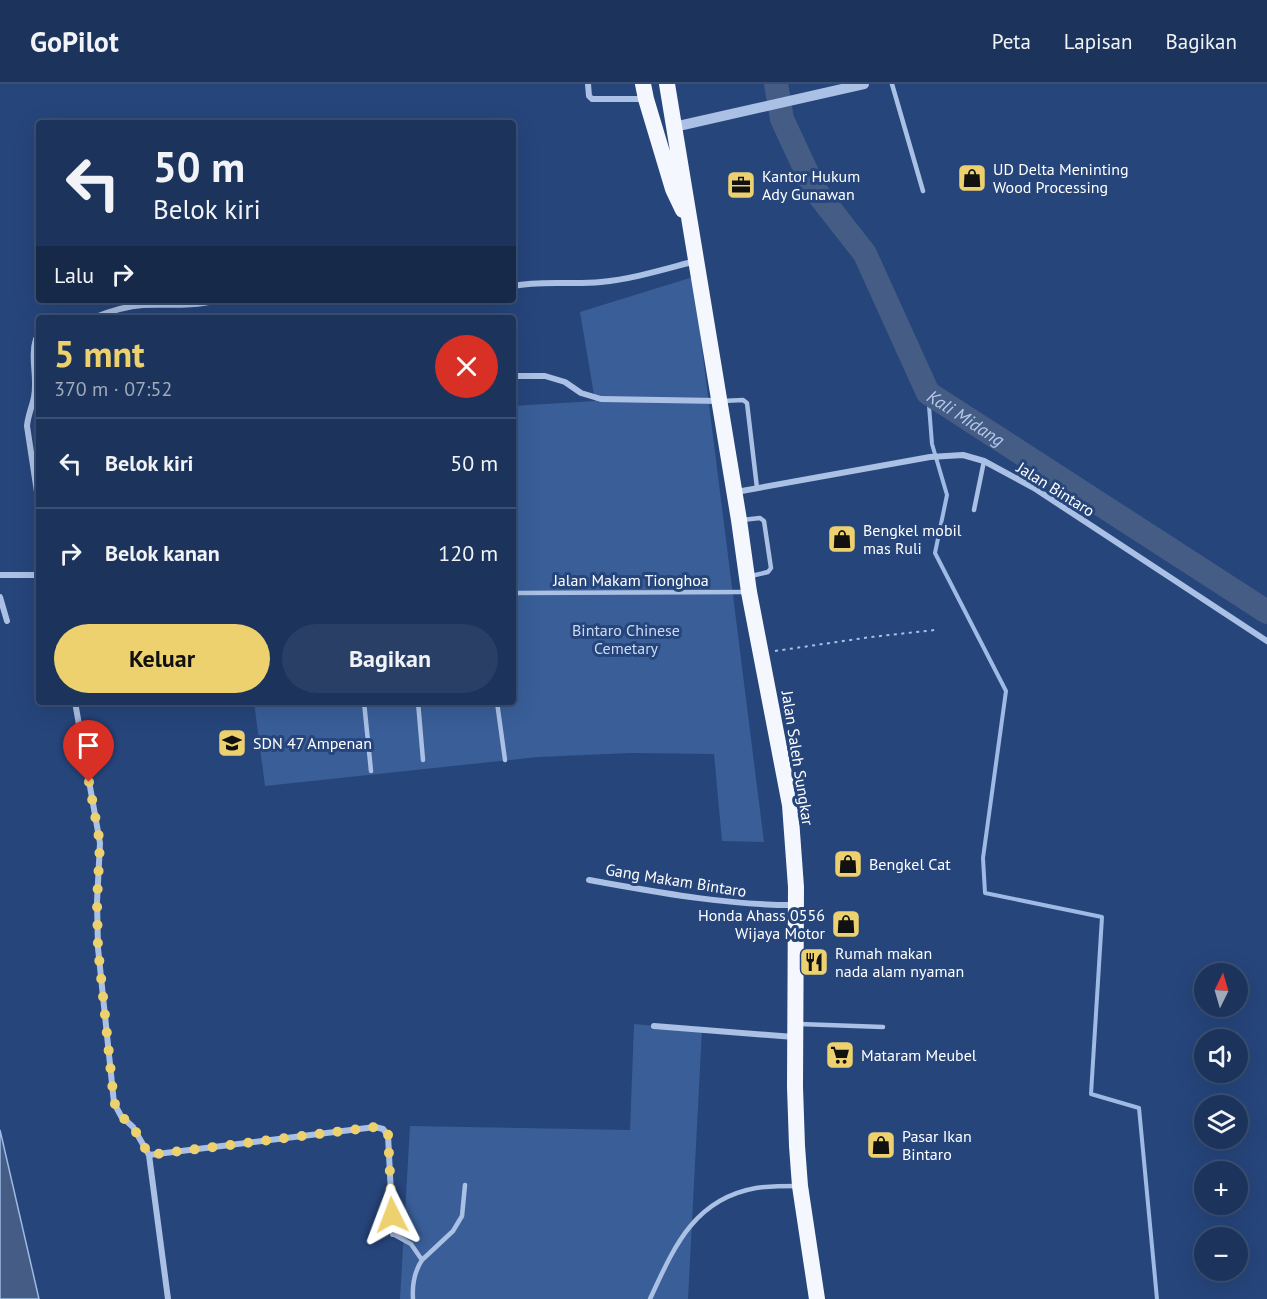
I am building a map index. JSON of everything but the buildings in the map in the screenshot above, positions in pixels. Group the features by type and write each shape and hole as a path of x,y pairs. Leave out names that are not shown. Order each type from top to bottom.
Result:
{"highway":[{"name":"Jalan Saleh Sungkar","path":"667,84 748,584 790,805 796,905 795,1087 800,1186 817,1299"},
{"name":"Jalan Saleh Sungkar","path":"644,92 673,189 691,227"}],"street":[{"path":"588,84 589,96 592,99 644,92"},
{"path":"674,127 864,84"},
{"path":"516,286 538,282 603,282 696,261"},
{"path":"102,315 140,305 190,303"},
{"path":"36,339 33,350 34,397 27,426 36,485"},
{"path":"516,376 545,376 565,382 581,393 601,399 719,401"},
{"name":"Jalan Bintaro","path":"733,492 930,457 963,455 984,461 1034,488 1267,641"},
{"path":"0,575 36,575"},
{"path":"0,597 7,621"},
{"path":"77,705 100,843 97,902 98,948 114,1102 121,1116 133,1127 149,1155 168,1299"},
{"name":"Gang Makam Bintaro","path":"589,880 706,900 758,905 796,905"},
{"path":"654,1026 795,1031"},
{"path":"149,1155 375,1127 383,1129 388,1134 393,1234"}],"lane":[{"path":"892,84 924,190"},
{"path":"719,401 743,400 747,403 757,488"},
{"path":"974,510 984,461"},
{"path":"739,520 760,518 764,521 771,568 748,584"},
{"name":"Jalan Makam Tionghoa","path":"516,593 748,584"},
{"path":"364,705 371,771"},
{"path":"418,705 423,760"},
{"path":"497,705 505,760"},
{"path":"795,1031 883,1027"},
{"path":"413,1299 412,1290 416,1270 422,1260 453,1231 462,1216 465,1185"},
{"path":"650,1299 678,1241 693,1221 712,1205 754,1189 800,1186"},
{"path":"393,1234 411,1244 422,1260"}],"path":[{"path":"762,654 935,630"}],"green space":[{"name":"Bintaro Chinese Cemetary","path":"693,277 764,842 722,841 714,754 631,753 538,757 265,786 254,705 516,705 516,406 595,401 580,312"},
{"path":"634,1024 702,1030 688,1299 400,1299 410,1126 630,1130"}],"shaded area":[{"path":"0,1130 39,1299 0,1299"}],"waterway":[{"name":"Kali Midang","path":"776,84 782,119 815,190 865,254 928,393 1267,612"},
{"path":"928,393 932,444 947,495 935,553 1006,691 983,858 985,893 1102,917 1091,1094 1139,1108 1157,1299"}],"place":[{"name":"UD Delta Meninting Wood Processing","path":"972,178"},
{"name":"Kantor Hukum Ady Gunawan","path":"741,185"},
{"name":"Bengkel mobil mas Ruli","path":"842,539"},
{"name":"SDN 47 Ampenan","path":"232,743"},
{"name":"Bengkel Cat","path":"848,864"},
{"name":"Honda Ahass 0556 Wijaya Motor","path":"846,924"},
{"name":"Rumah makan nada alam nyaman","path":"814,962"},
{"name":"Mataram Meubel","path":"840,1055"},
{"name":"Pasar Ikan Bintaro","path":"881,1145"}],"route":[{"path":"89,782 100,843 97,902 101,987 114,1102 123,1119 133,1127 149,1155 375,1127 383,1129 388,1134 392,1215"}]}
